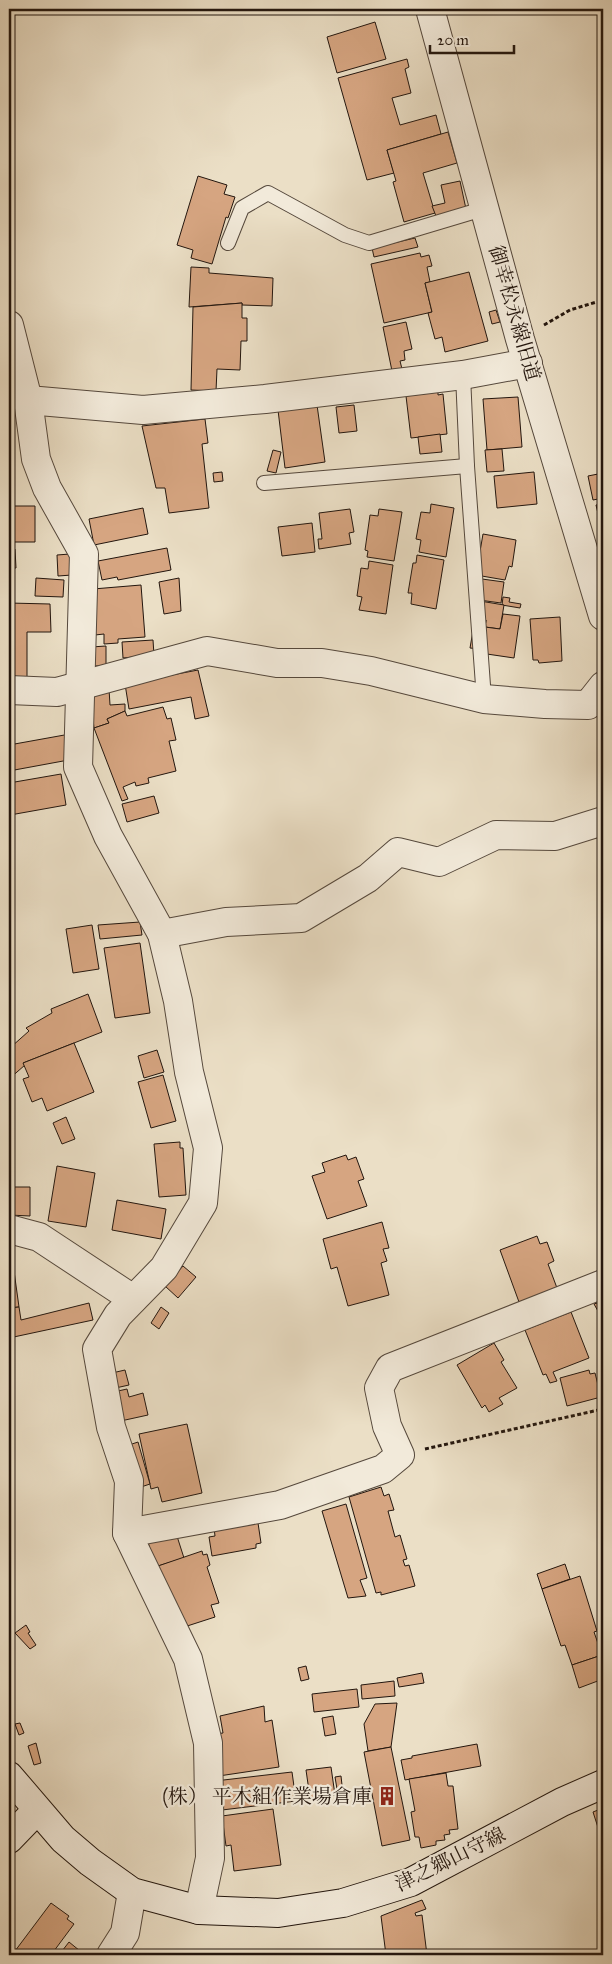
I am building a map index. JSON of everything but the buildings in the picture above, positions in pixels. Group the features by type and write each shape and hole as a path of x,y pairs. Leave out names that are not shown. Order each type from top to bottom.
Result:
{"street":[{"name":"御幸松永線旧道","path":"430,9 524,351 603,616"},
{"path":"9,325 28,400 36,460 47,488 84,554 78,767 108,836 162,934 178,1001 188,1072 208,1148 203,1203 164,1268 118,1315 97,1349 112,1427 129,1481 127,1533 188,1659 208,1743 210,1858 199,1910"},
{"path":"28,400 143,410 265,399 463,375 524,351"},
{"path":"9,690 57,692 207,651 277,663 322,663 371,671 484,699 545,704 588,704 603,686"},
{"path":"162,934 226,922 302,918 368,878 398,852 439,862 496,835 555,836 603,821"},
{"path":"9,1229 38,1237 133,1299"},
{"path":"127,1533 280,1505 383,1469 400,1455 387,1426 379,1388 390,1368 603,1284"},
{"name":"津之郷山守線","path":"9,1776 63,1839 90,1862 132,1892 199,1910 278,1913 343,1903 411,1882 562,1802 603,1784"},
{"path":"9,1839 37,1810"},
{"path":"111,1955 125,1934 132,1892"}],"lane":[{"path":"228,243 242,208 268,193 344,235 369,243 486,208"},
{"path":"463,375 467,466 484,699"},
{"path":"264,483 467,466"}],"path":[{"path":"524,351 570,310 603,300"},
{"path":"400,1455 603,1409"}],"place":[{"name":"(株） 平木組作業場倉庫","path":"387,1796"}]}
